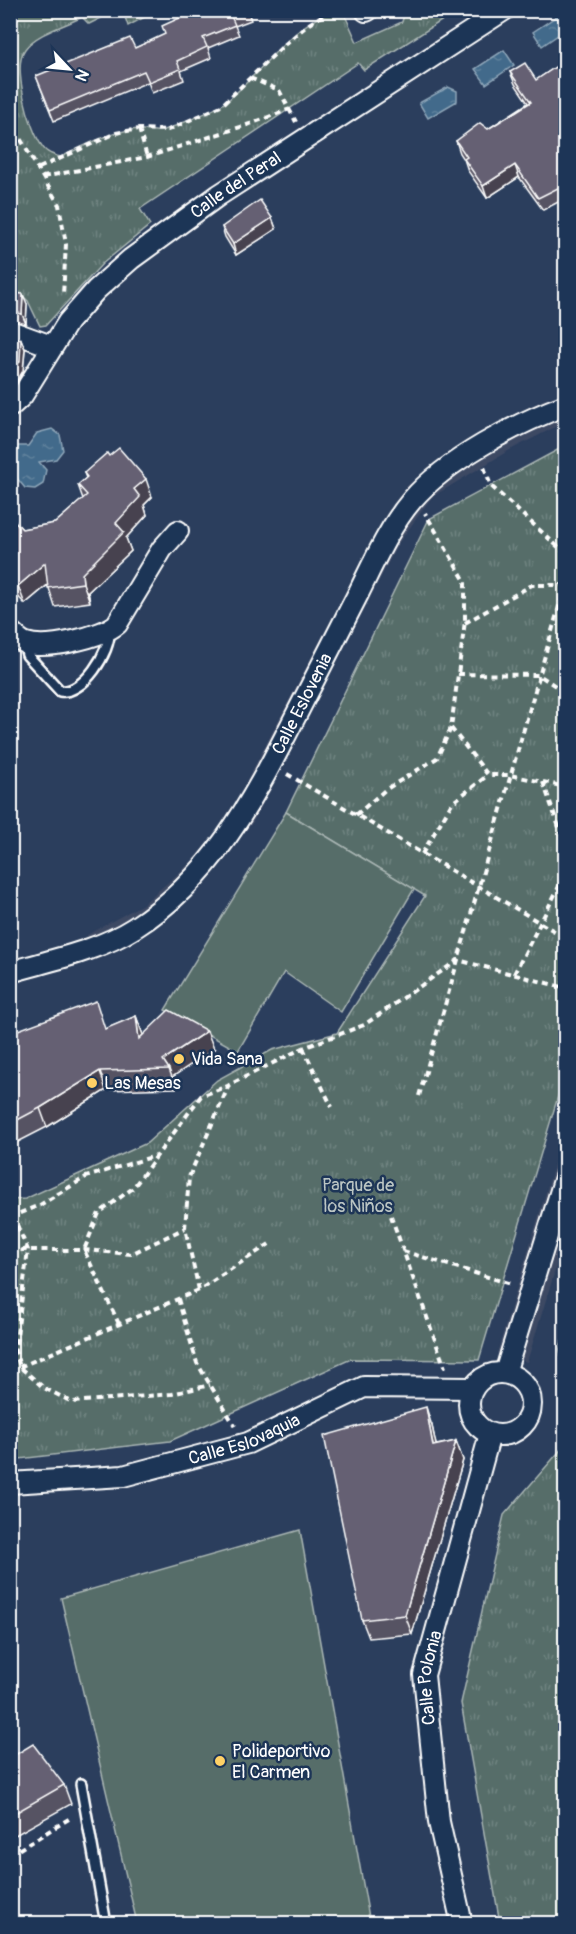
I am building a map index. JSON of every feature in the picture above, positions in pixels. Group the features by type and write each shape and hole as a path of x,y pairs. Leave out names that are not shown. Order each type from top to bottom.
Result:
{"street":[{"name":"Calle del Peral","path":"10,407 22,396 68,322 96,290 130,259 219,195 504,10"},
{"path":"10,330 51,346"},
{"name":"Calle Eslovenia","path":"10,972 115,938 153,915 225,842 271,764 389,534 414,498 447,470 479,449 513,429 566,405"},
{"path":"17,637 36,645 63,642 109,631 117,624 162,549 178,531"},
{"path":"505,1373 566,1174"},
{"path":"505,1373 515,1376 529,1391 531,1412 520,1429 510,1434 490,1434 481,1429 471,1414 464,1388 487,1376 505,1373"},
{"name":"Calle Eslovaquia","path":"10,1483 123,1476 244,1444 364,1387 464,1388"},
{"name":"Calle Polonia","path":"462,1923 439,1822 424,1675 490,1434"}],"lane":[{"path":"17,637 27,655 60,692 65,692 83,684 89,677 107,646 109,631"},
{"path":"81,1784 106,1923"}],"path":[{"path":"11,12 21,10"},
{"path":"39,168 116,133 140,129 168,130 221,106 291,39 331,10"},
{"path":"250,78 279,90 303,140"},
{"path":"43,177 147,157 290,109"},
{"path":"10,121 59,205 66,244 62,308 68,322"},
{"path":"140,129 147,157"},
{"path":"479,449 491,486 566,554"},
{"path":"356,815 384,790 437,758 451,728 464,623 465,581 414,498"},
{"path":"419,1096 565,584 532,585 464,623"},
{"path":"458,674 539,675 566,693"},
{"path":"451,728 488,775"},
{"path":"271,764 566,938"},
{"path":"422,854 452,804 488,775 510,775 566,787"},
{"path":"542,781 566,847"},
{"path":"514,974 566,873"},
{"path":"119,1324 84,1250 99,1213 133,1188 201,1096 229,1085 303,1048 364,1024 458,960 566,988"},
{"path":"303,1048 332,1107"},
{"path":"199,1290 185,1228 189,1177 229,1085"},
{"path":"155,1156 86,1177 40,1205 12,1217 28,1250 15,1350 20,1367 44,1388 72,1402 172,1394 210,1384"},
{"path":"391,1216 440,1359 464,1388"},
{"path":"10,1250 84,1250 131,1254 185,1228"},
{"path":"10,1371 199,1290 271,1243"},
{"path":"403,1251 530,1290"},
{"path":"178,1299 197,1363 244,1444"},
{"path":"10,1855 85,1809"}],"shaded area":[{"path":"565,394 565,422 508,451 432,497 398,544 253,822 194,893 145,935 95,959 87,935 143,904 197,857 227,819 353,578 407,486 463,443 543,400"},
{"path":"565,1129 565,1238 527,1362 497,1353"}],"green space":[{"path":"123,10 151,11 128,26"},
{"path":"10,11 115,11 89,24 82,17 44,34 30,43 21,57 21,82 32,126 44,148 61,157 112,134 133,130 160,131 219,107 295,34 310,22 327,14 343,11 357,42 402,22 405,11 457,11 364,70 358,63 140,209 150,225 102,264 46,325 40,326 28,301 11,285"},
{"name":"Parque de los Niños","path":"565,446 565,1073 479,1360 351,1359 170,1441 11,1460 11,1200 25,1199 147,1143 217,1080 272,1050 337,1033 425,896 286,812 429,519"},
{"path":"286,812 414,889 341,1012 284,972 238,1051 165,1010"},
{"path":"565,1330 565,1380 560,1349"},
{"path":"565,1445 565,1923 500,1923 461,1703 504,1515"},
{"name":"Polideportivo El Carmen","path":"300,1530 370,1923 137,1923 61,1598"}],"water":[{"path":"560,14 565,22 565,30 542,46 533,32"},
{"path":"504,50 514,65 486,84 475,69"},
{"path":"448,87 457,91 457,101 428,118 419,103"},
{"path":"52,429 60,435 63,450 56,459 39,462 46,470 43,484 35,489 25,488 11,471 11,449 17,446 28,446 37,433"}],"building":[{"path":"192,10 245,10 231,16 235,25 203,38 207,47 177,61 180,69 149,82 144,71 50,110 36,76 130,38 135,48 165,34 162,26 193,12"},
{"path":"566,60 566,184 538,198 515,165 483,186 464,159 467,157 456,141 480,123 488,129 531,102 510,72 525,63 536,80"},
{"path":"260,200 272,218 233,244 222,227"},
{"path":"10,293 23,294 22,314 10,311"},
{"path":"10,335 21,339 20,361 12,373 10,373"},
{"path":"119,448 146,479 134,489 140,497 116,523 124,532 82,574 83,583 48,588 45,563 18,586 10,577 10,516 22,529 55,523 87,495 78,485 87,477 84,473 107,453 109,456"},
{"name":"Las Mesas","path":"96,1001 105,1029 136,1016 139,1039 169,1010 207,1031 163,1060 169,1069 100,1071 10,1124 10,1033"},
{"path":"426,1407 433,1446 456,1441 405,1615 362,1620 324,1436"},
{"path":"33,1744 64,1785 10,1816 10,1758"}],"place":[{"name":"Vida Sana","path":"179,1059"},
{"name":"Las Mesas","path":"92,1083"},
{"name":"Polideportivo El Carmen","path":"220,1761"}]}
